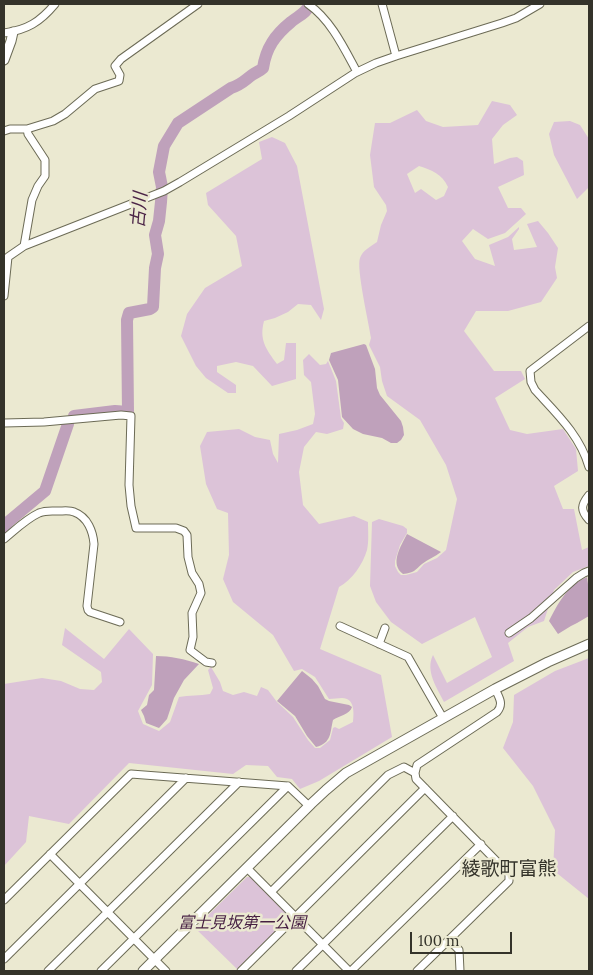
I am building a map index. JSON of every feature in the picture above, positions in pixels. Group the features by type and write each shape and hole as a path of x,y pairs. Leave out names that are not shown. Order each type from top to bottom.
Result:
{"street":[{"path":"4,60 12,40 8,33 26,28 41,19 55,4"},
{"path":"4,130 27,129 59,118 95,89 119,81 120,75 115,66 121,59 198,4"},
{"path":"382,4 396,56"},
{"path":"4,296 8,257 24,246 161,192 289,116 357,72 376,63 516,18 540,4"},
{"path":"310,5 328,22 357,72"},
{"path":"24,246 32,200 45,176 45,160 28,134 27,129"},
{"path":"589,326 530,371 531,382 535,390 569,427 586,456 589,467"},
{"path":"4,423 44,422 121,415 131,416 129,485 136,528 176,528 184,531 192,573 199,584 201,593 192,613 193,637 190,650 206,662 212,663"},
{"path":"589,494 582,506 583,512 589,520"},
{"path":"4,539 24,522 46,511 74,512 83,517 90,526 94,544 88,610 120,622"},
{"path":"509,633 531,618 576,578 589,571"},
{"path":"340,626 408,657 443,718"},
{"path":"379,644 385,628"},
{"path":"143,971 309,806 346,774 495,689 589,644"},
{"path":"417,971 510,881 509,874 416,779 415,773 417,764 497,712 501,707 501,702 495,689"},
{"path":"271,892 388,775 404,767 415,773"},
{"path":"4,900 131,774 288,786 309,806"},
{"path":"4,959 186,778"},
{"path":"48,971 239,782"},
{"path":"101,971 288,786"},
{"path":"241,971 425,788"},
{"path":"296,971 453,816"},
{"path":"247,868 350,971 481,844"},
{"path":"50,854 166,971"},
{"path":"449,940 459,950 460,971"}],"green space":[{"path":"492,101 510,105 517,115 503,125 492,139 494,164 517,157 523,161 524,175 498,187 508,208 521,208 526,214 505,233 488,239 473,229 462,241 475,259 495,266 489,245 508,237 519,227 512,239 514,250 537,247 527,224 538,221 558,248 555,267 557,278 541,302 508,311 476,311 464,331 494,371 521,371 525,379 495,398 510,430 527,434 563,429 576,449 578,471 554,486 563,509 574,509 582,550 589,547 589,566 573,572 554,590 544,621 528,627 508,643 514,661 444,702 431,673 430,667 433,655 447,683 492,657 475,617 422,644 391,622 376,602 370,586 372,522 379,519 407,529 395,561 398,572 401,575 406,575 417,572 424,564 437,558 446,550 457,499 446,465 420,420 387,396 380,367 369,345 371,338 359,264 363,253 377,242 387,211 386,205 374,187 370,155 375,123 390,123 417,110 426,121 443,127 478,125","holes":["419,166 436,173 443,179 448,187 444,196 436,200 421,189 415,193 407,174"]},
{"path":"570,121 580,125 589,139 589,187 577,199 554,155 549,134 554,122"},
{"path":"272,137 285,143 297,166 324,309 321,320 311,305 298,304 288,312 264,321 262,334 264,344 277,364 284,360 286,343 296,343 296,379 272,386 253,366 236,362 217,366 217,372 236,385 236,393 228,393 206,378 196,366 181,336 187,314 205,288 242,266 236,236 208,205 206,193 262,159 259,142"},
{"path":"309,354 320,365 326,364 328,361 336,381 341,418 344,423 343,429 327,434 316,432 304,447 299,472 303,505 319,524 354,516 368,522 367,550 353,576 339,587 320,649 381,675 392,737 319,781 300,789 292,779 277,777 268,766 246,765 233,774 129,763 69,824 29,816 26,842 4,866 4,684 42,678 61,681 80,689 94,690 102,682 101,672 62,645 65,628 104,659 129,629 153,654 152,685 138,711 143,724 159,731 170,722 179,697 210,694 213,688 208,670 211,667 223,691 233,695 244,692 257,696 261,687 268,690 277,702 293,717 315,748 320,748 330,740 333,728 339,729 353,722 353,707 349,700 342,698 329,699 315,677 302,669 294,671 273,635 233,602 223,579 229,555 228,513 217,509 206,484 200,446 207,432 239,429 255,437 270,440 273,454 278,463 279,434 313,424 315,414 311,382 304,375 303,360"},
{"path":"589,658 589,899 553,870 555,830 533,786 503,748 513,722 514,695 555,671"},
{"name":"富士見坂第一公園","path":"247,877 251,877 289,914 289,918 237,969 195,928"}],"shaded area":[{"path":"364,344 375,369 377,388 380,395 401,421 403,427 404,435 397,443 391,443 382,438 363,434 353,429 342,417 338,380 329,360 331,353"},
{"path":"407,534 441,552 424,562 414,571 403,574 399,570 397,560 399,549"},
{"path":"587,577 589,616 558,634 549,621 569,590 580,580"},
{"path":"156,656 178,658 199,664 184,680 174,698 167,719 159,728 146,723 141,710 147,705 149,695 154,690"},
{"path":"302,671 318,686 325,699 352,707 347,713 333,720 328,740 316,747 295,716 277,701"}],"waterway":[{"name":"古川","path":"74,416 115,411 128,412 127,320 129,313 153,307 155,268 158,254 155,235 159,221 162,187 159,172 164,146 178,123 263,68 266,54 276,37 285,27 305,12 310,4"},
{"name":"古川","path":"4,528 8,522 45,491 68,424"}],"district":[{"name":"綾歌町富熊","path":"509,870"}]}
